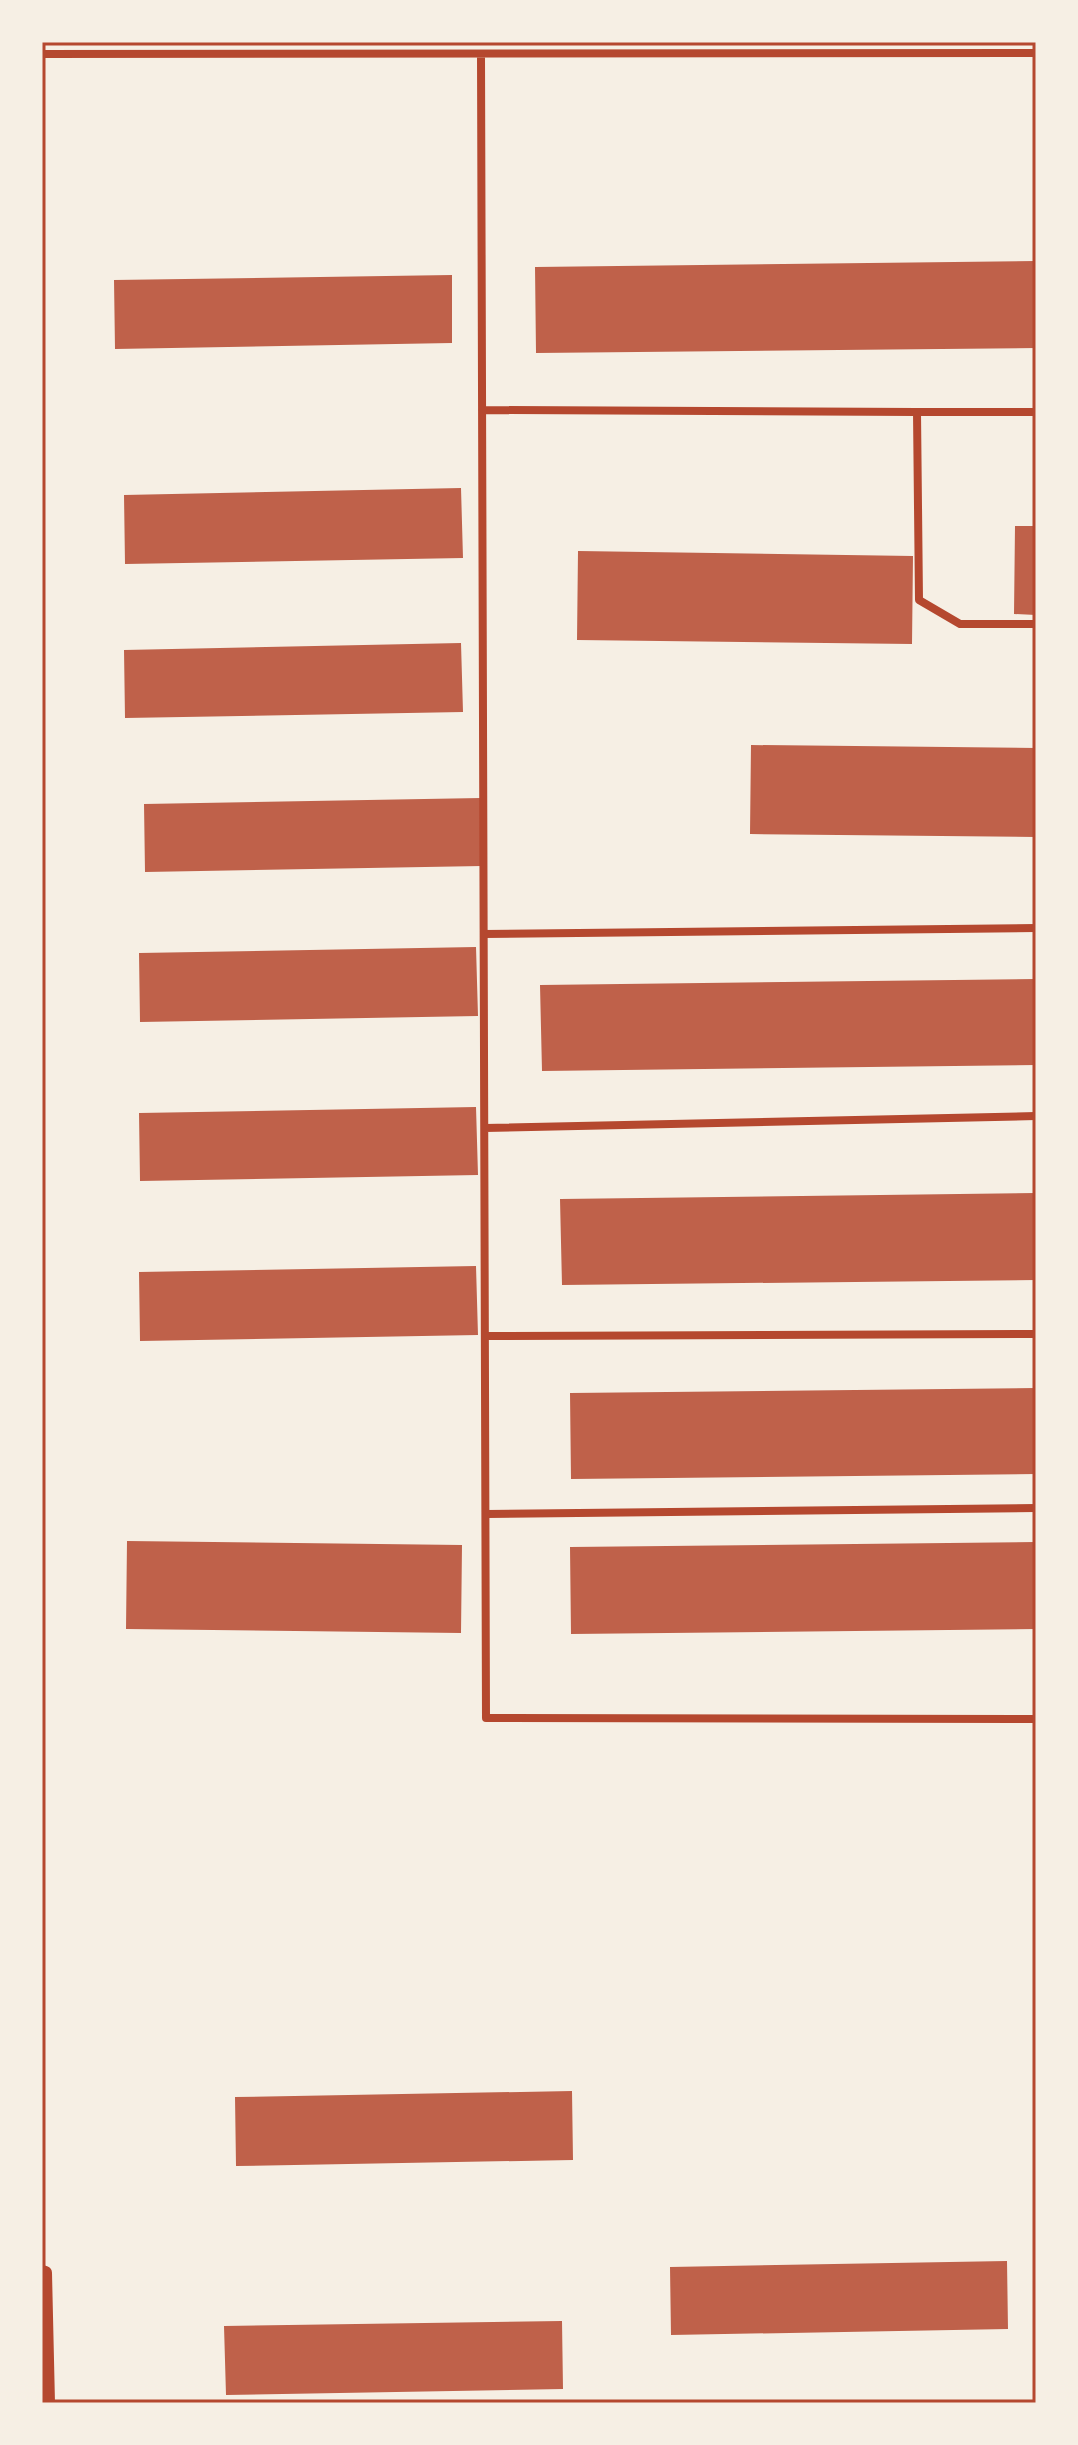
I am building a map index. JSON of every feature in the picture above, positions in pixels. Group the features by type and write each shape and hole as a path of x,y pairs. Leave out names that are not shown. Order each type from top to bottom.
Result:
{"street":[{"path":"42,54 1036,53"},
{"path":"481,55 486,1718 1036,1719"},
{"path":"482,410 1036,412"},
{"path":"917,412 919,600 960,624 1036,624"},
{"path":"484,934 1036,928"},
{"path":"485,1128 1036,1116"},
{"path":"486,1336 1036,1334"},
{"path":"487,1514 1036,1508"},
{"path":"42,2272 45,2273 48,2403"}],"building":[{"path":"1036,261 1036,348 536,353 535,267"},
{"path":"452,275 452,343 115,349 114,280"},
{"path":"461,488 463,558 125,564 124,495"},
{"path":"1015,526 1036,526 1036,615 1014,614"},
{"path":"578,551 913,556 912,644 577,640"},
{"path":"461,643 463,712 125,718 124,650"},
{"path":"751,745 1036,748 1036,837 750,834"},
{"path":"481,798 482,866 145,872 144,804"},
{"path":"476,947 478,1016 140,1022 139,953"},
{"path":"1036,979 1036,1065 542,1071 540,985"},
{"path":"476,1107 478,1175 140,1181 139,1113"},
{"path":"1036,1193 1036,1280 562,1285 560,1199"},
{"path":"476,1266 478,1335 140,1341 139,1272"},
{"path":"1036,1388 1036,1474 571,1479 570,1393"},
{"path":"127,1541 462,1545 461,1633 126,1629"},
{"path":"1036,1542 1036,1629 571,1634 570,1547"},
{"path":"572,2091 573,2160 236,2166 235,2097"},
{"path":"1007,2261 1008,2329 671,2335 670,2267"},
{"path":"562,2321 563,2389 226,2395 224,2326"}]}
